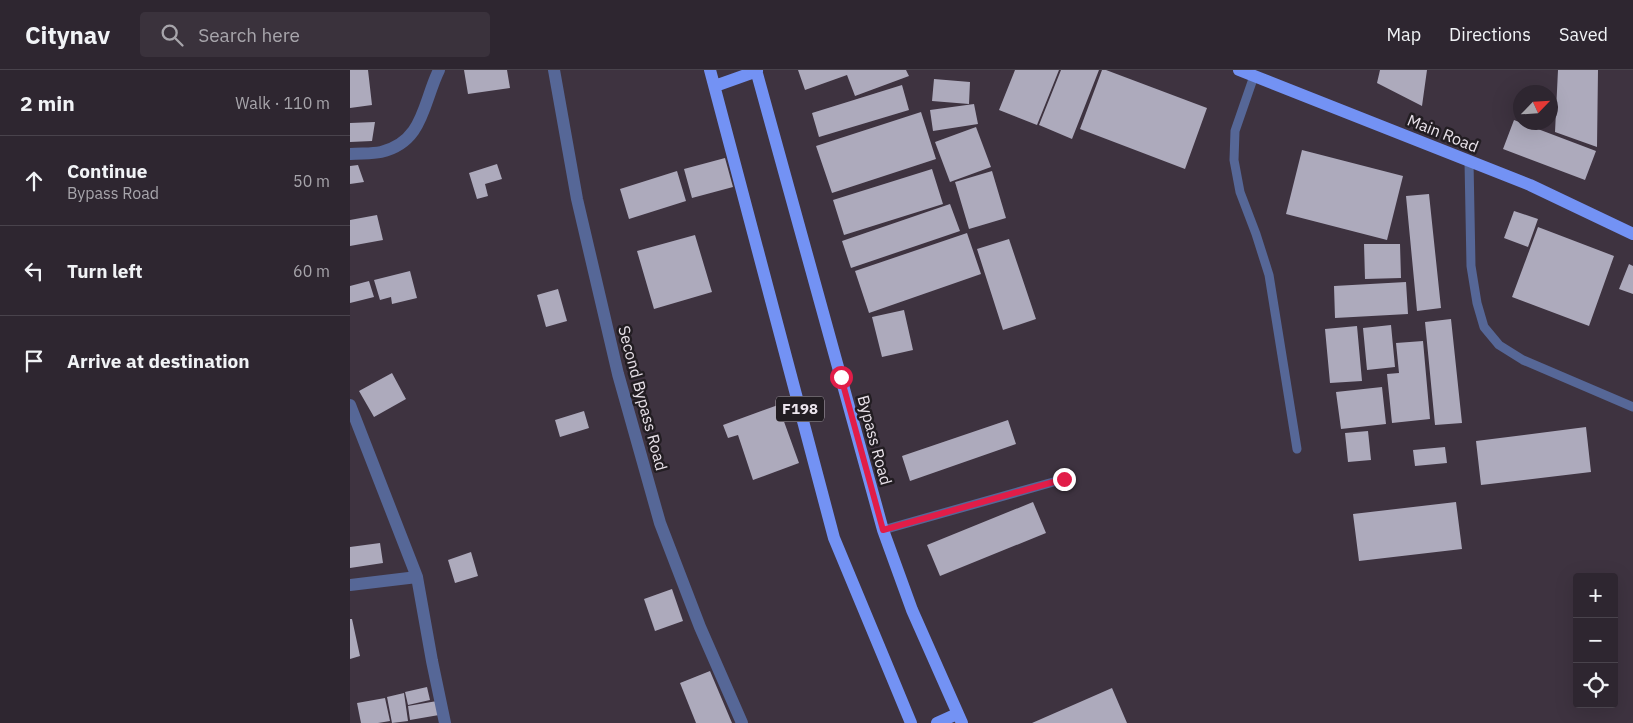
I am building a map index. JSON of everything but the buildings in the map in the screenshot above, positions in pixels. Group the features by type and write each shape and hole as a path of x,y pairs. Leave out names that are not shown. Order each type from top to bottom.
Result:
{"main road":[{"name":"F198","path":"710,70 834,538 912,723"},
{"path":"715,86 757,70"},
{"name":"Bypass Road","path":"757,70 883,530 912,610 959,718"},
{"name":"Main Road","path":"1239,70 1530,185 1633,234"},
{"path":"937,723 959,718"}],"street":[{"path":"350,154 381,152 397,146 413,134 439,70"},
{"name":"Second Bypass Road","path":"554,70 577,198 618,374 660,523 700,627 742,723"},
{"path":"350,406 417,577 445,723"},
{"path":"350,585 417,577"}],"lane":[{"path":"1254,76 1235,131 1234,160 1240,192 1269,275 1297,449"},
{"path":"1469,161 1471,266 1477,303 1484,327 1499,345 1523,360 1633,408"},
{"path":"883,530 1064,479"}],"route":[{"path":"841,377 883,530 1064,479"}]}
